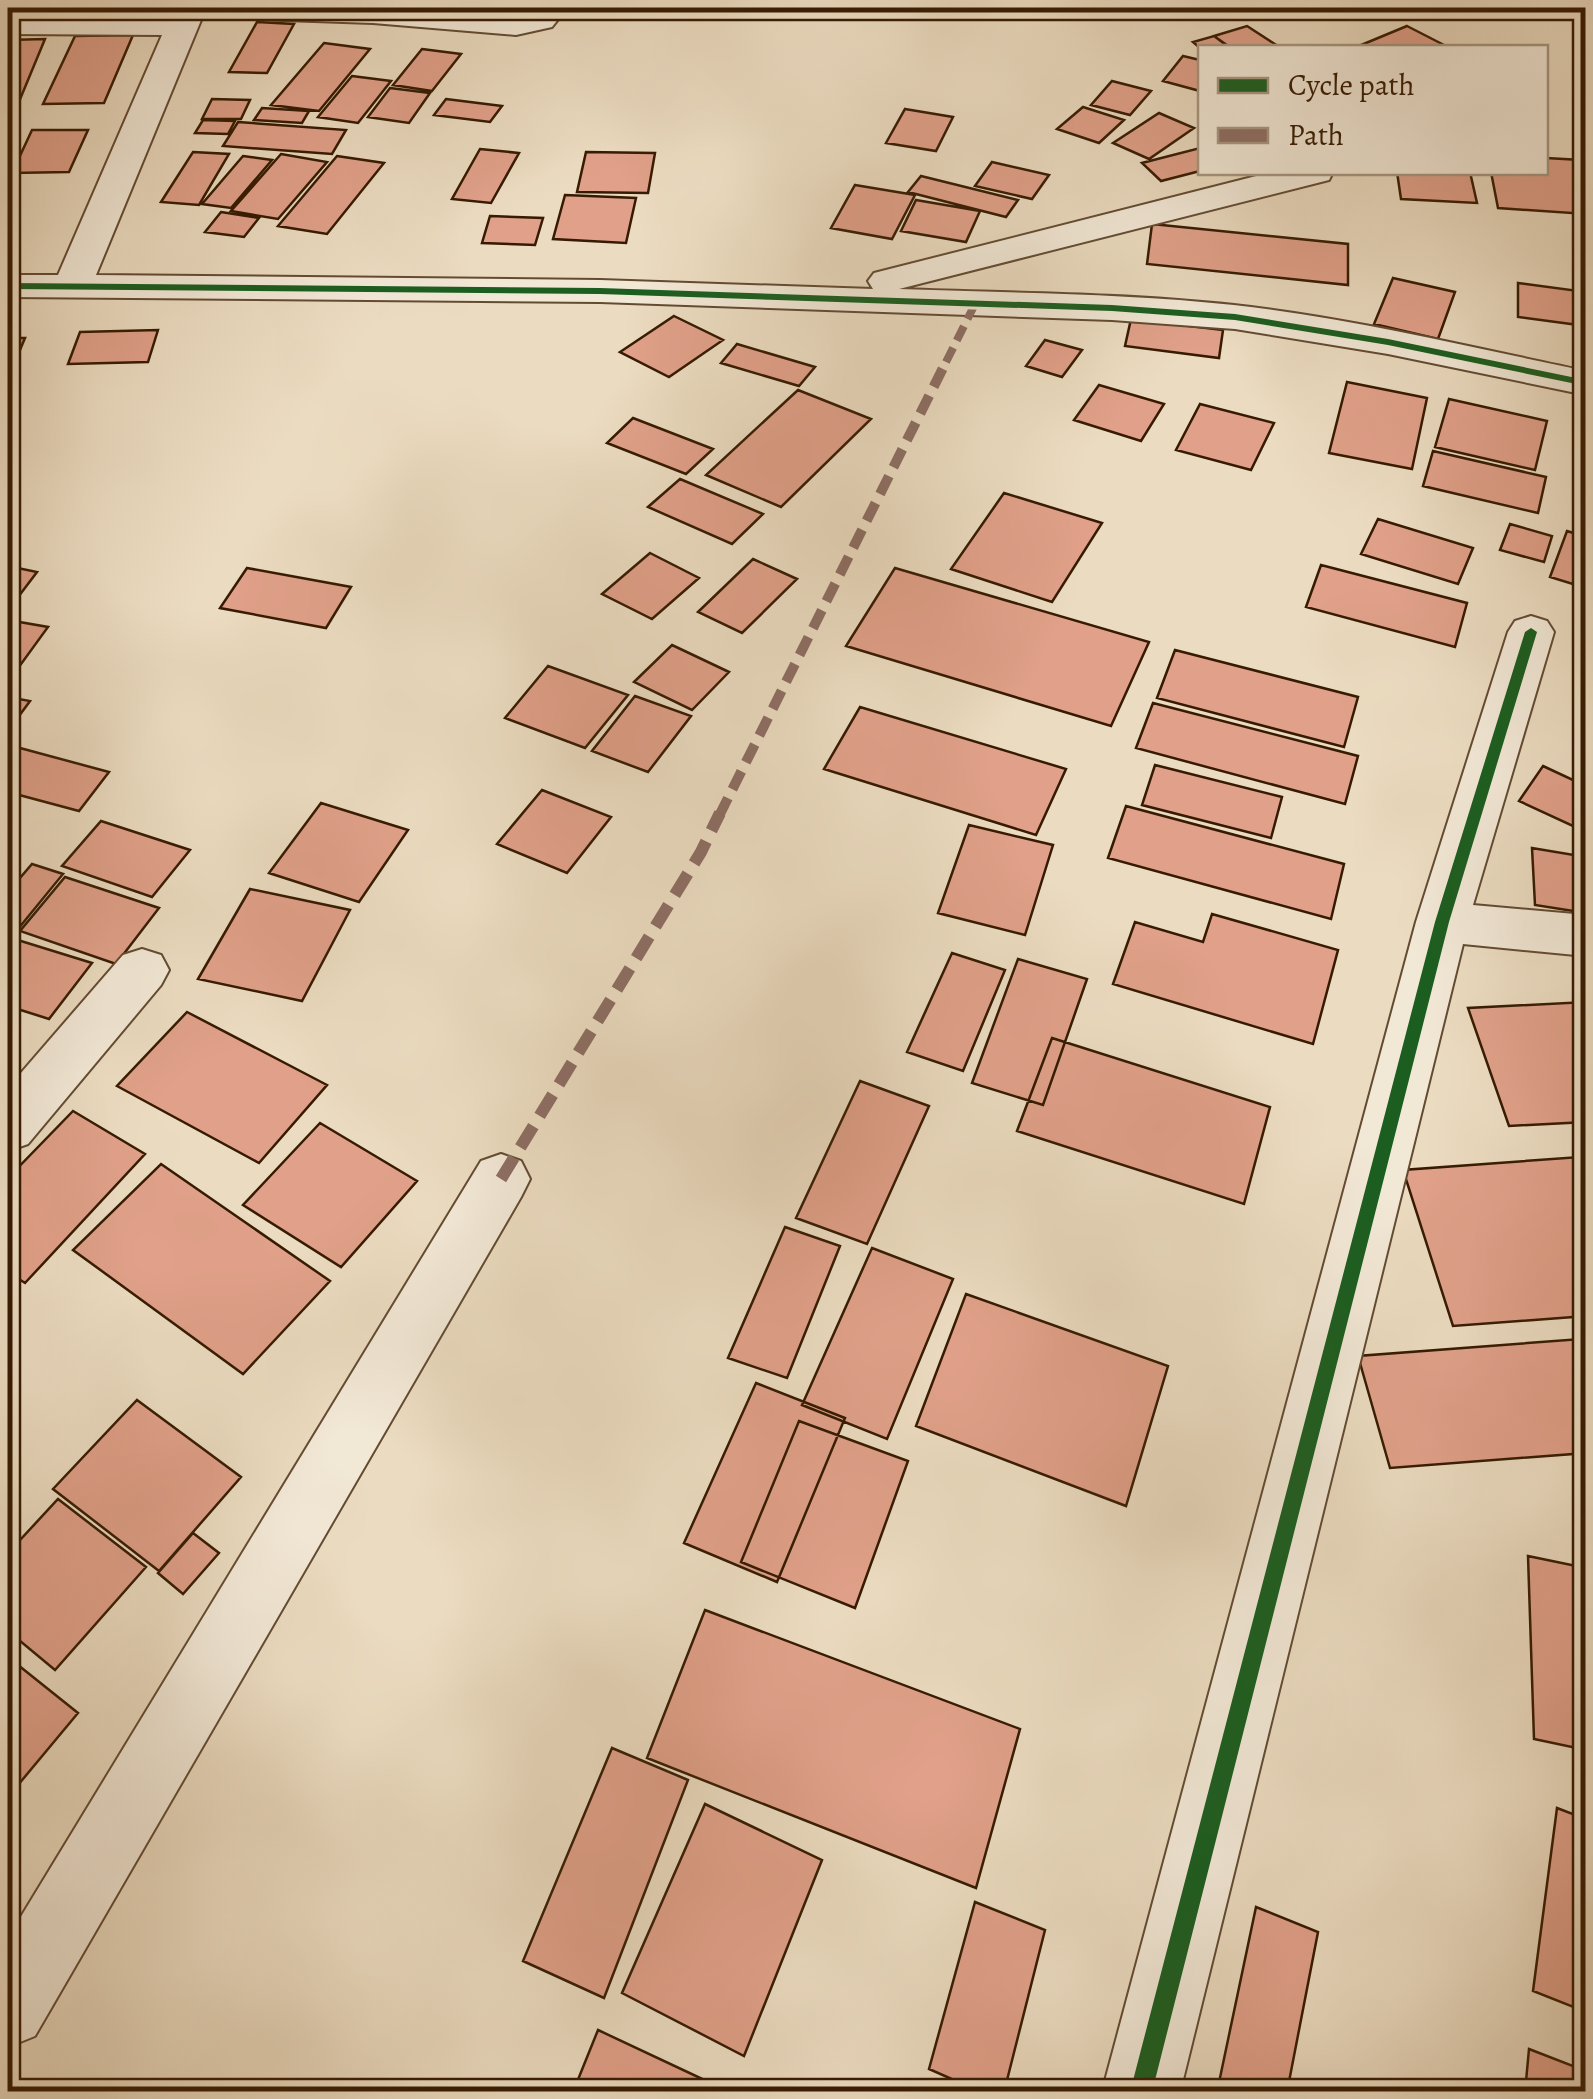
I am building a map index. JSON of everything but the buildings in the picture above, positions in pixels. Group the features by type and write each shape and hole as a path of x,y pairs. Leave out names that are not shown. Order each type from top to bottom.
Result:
{"street":[{"path":"228,8 375,10 516,25 541,20 551,8"},
{"path":"8,24 186,17 73,285"},
{"path":"817,299 1304,175"},
{"path":"8,286 600,291 1112,308 1235,316 1388,342 1586,383"},
{"path":"1142,2092 1442,922 1531,632"},
{"path":"1442,922 1586,936"},
{"path":"8,1128 142,970"},
{"path":"8,2009 501,1180"}],"marked path":[{"path":"501,1179 701,852 976,302"}],"cycle path":[{"path":"8,286 600,291 1112,308 1235,317 1388,342 1586,383"},
{"path":"1141,2092 1442,922 1531,632"}]}
